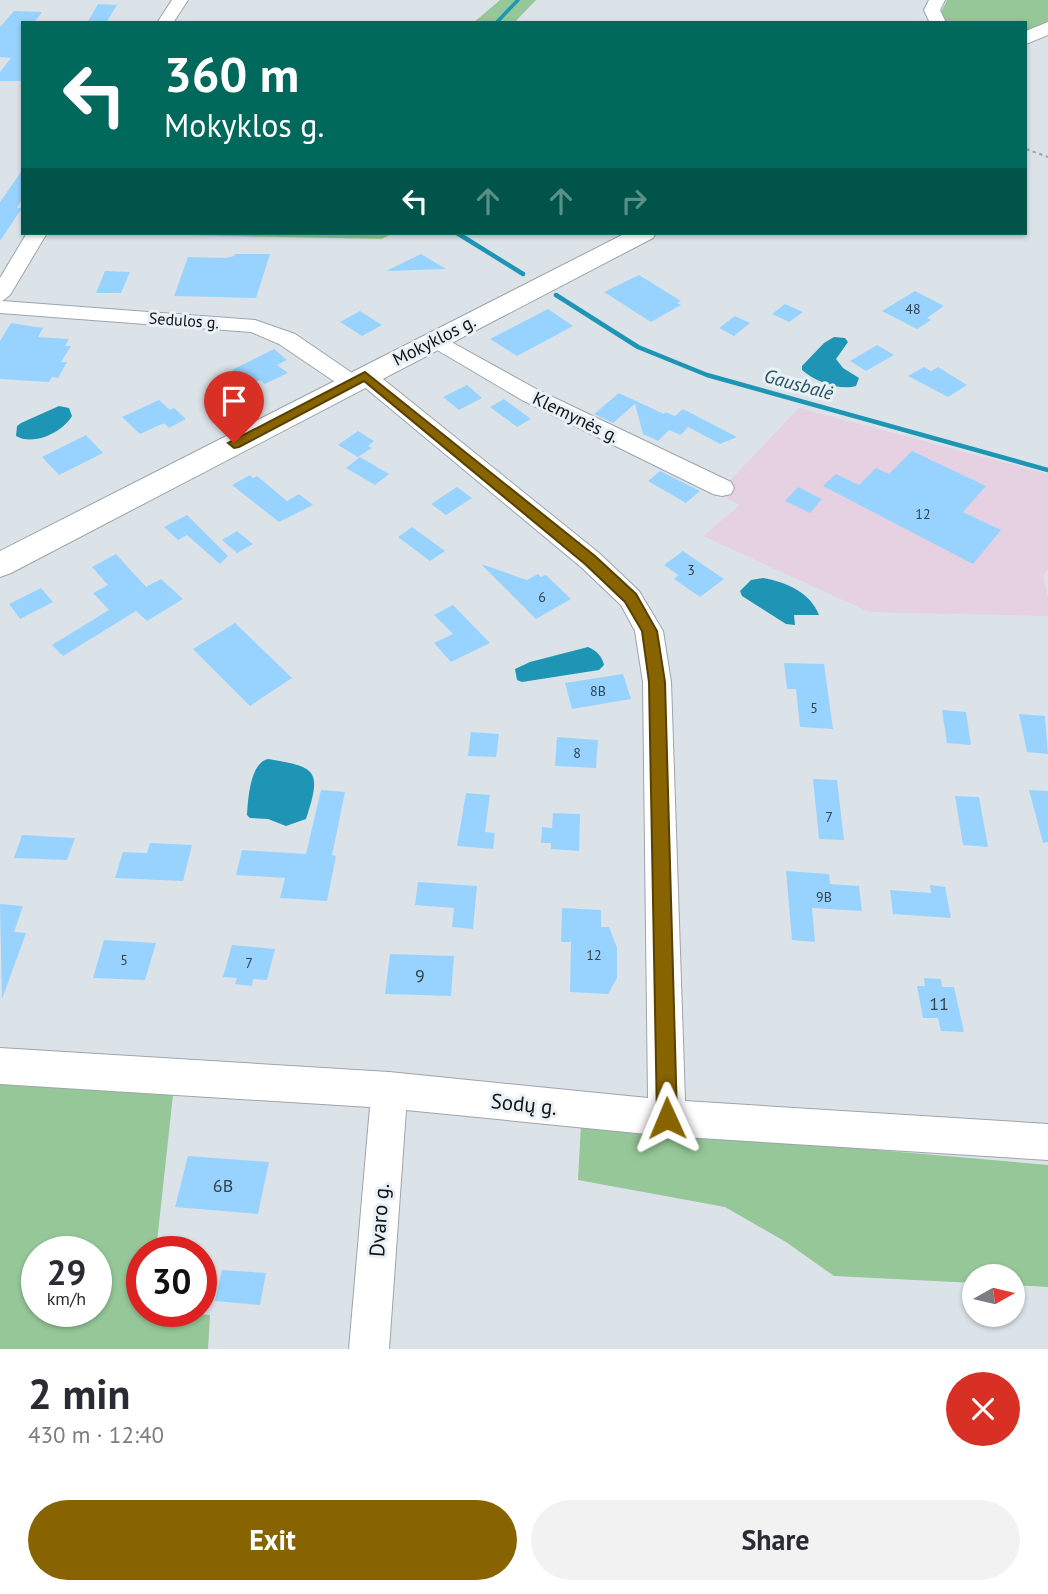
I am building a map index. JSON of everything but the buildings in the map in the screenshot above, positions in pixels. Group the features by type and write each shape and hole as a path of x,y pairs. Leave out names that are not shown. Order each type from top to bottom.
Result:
{"main road":[{"path":"1027,38 1048,28"},
{"name":"Mokyklos g.","path":"0,565 640,235"}],"street":[{"path":"166,21 180,0"},
{"path":"937,0 932,10 937,21"},
{"path":"0,295 36,235"},
{"name":"Sedulos g.","path":"0,307 255,326 288,339 358,379 590,560 630,598 649,631 657,682 667,1118"},
{"name":"Klemynės g.","path":"435,340 530,395 722,488"},
{"name":"Sodų g.","path":"0,1066 389,1090 667,1118 1048,1142"},
{"name":"Dvaro g.","path":"369,1349 389,1090"}],"path":[{"path":"1027,149 1048,157"}],"shaded area":[{"path":"799,408 1048,474 1048,569 1043,576 1048,598 1048,616 869,612 703,536 740,505 718,493"}],"green space":[{"path":"500,0 536,0 516,21 475,21"},
{"path":"947,0 1048,0 1048,22 1027,32 1027,21 946,21 941,12"},
{"path":"183,235 389,235 382,239"},
{"path":"0,1077 174,1086 158,1236 126,1236 126,1327 209,1327 208,1349 0,1349"},
{"path":"581,1124 1048,1165 1048,1287 1026,1286 1026,1264 962,1264 962,1282 834,1276 786,1242 725,1207 578,1180"}],"water":[{"path":"834,337 845,338 848,342 836,359 843,368 859,378 856,386 828,384 802,370 802,366 824,343"},
{"path":"59,406 69,408 72,416 61,428 39,439 16,436 17,426 21,423"},
{"path":"763,578 796,589 810,600 819,615 794,615 795,625 786,624 742,596 740,591 751,580"},
{"path":"588,647 602,659 604,665 599,670 522,682 517,680 515,669 530,662"},
{"path":"268,759 297,765 311,774 314,790 306,819 286,826 247,815 254,774 257,767"}],"waterway":[{"name":"Gausbalė","path":"498,21 518,0"},
{"name":"Gausbalė","path":"460,235 523,274"},
{"name":"Gausbalė","path":"556,295 638,347 707,375 1048,470"}],"route":[{"path":"234,443 365,376 590,560 630,598 649,631 657,682 667,1118"}]}
